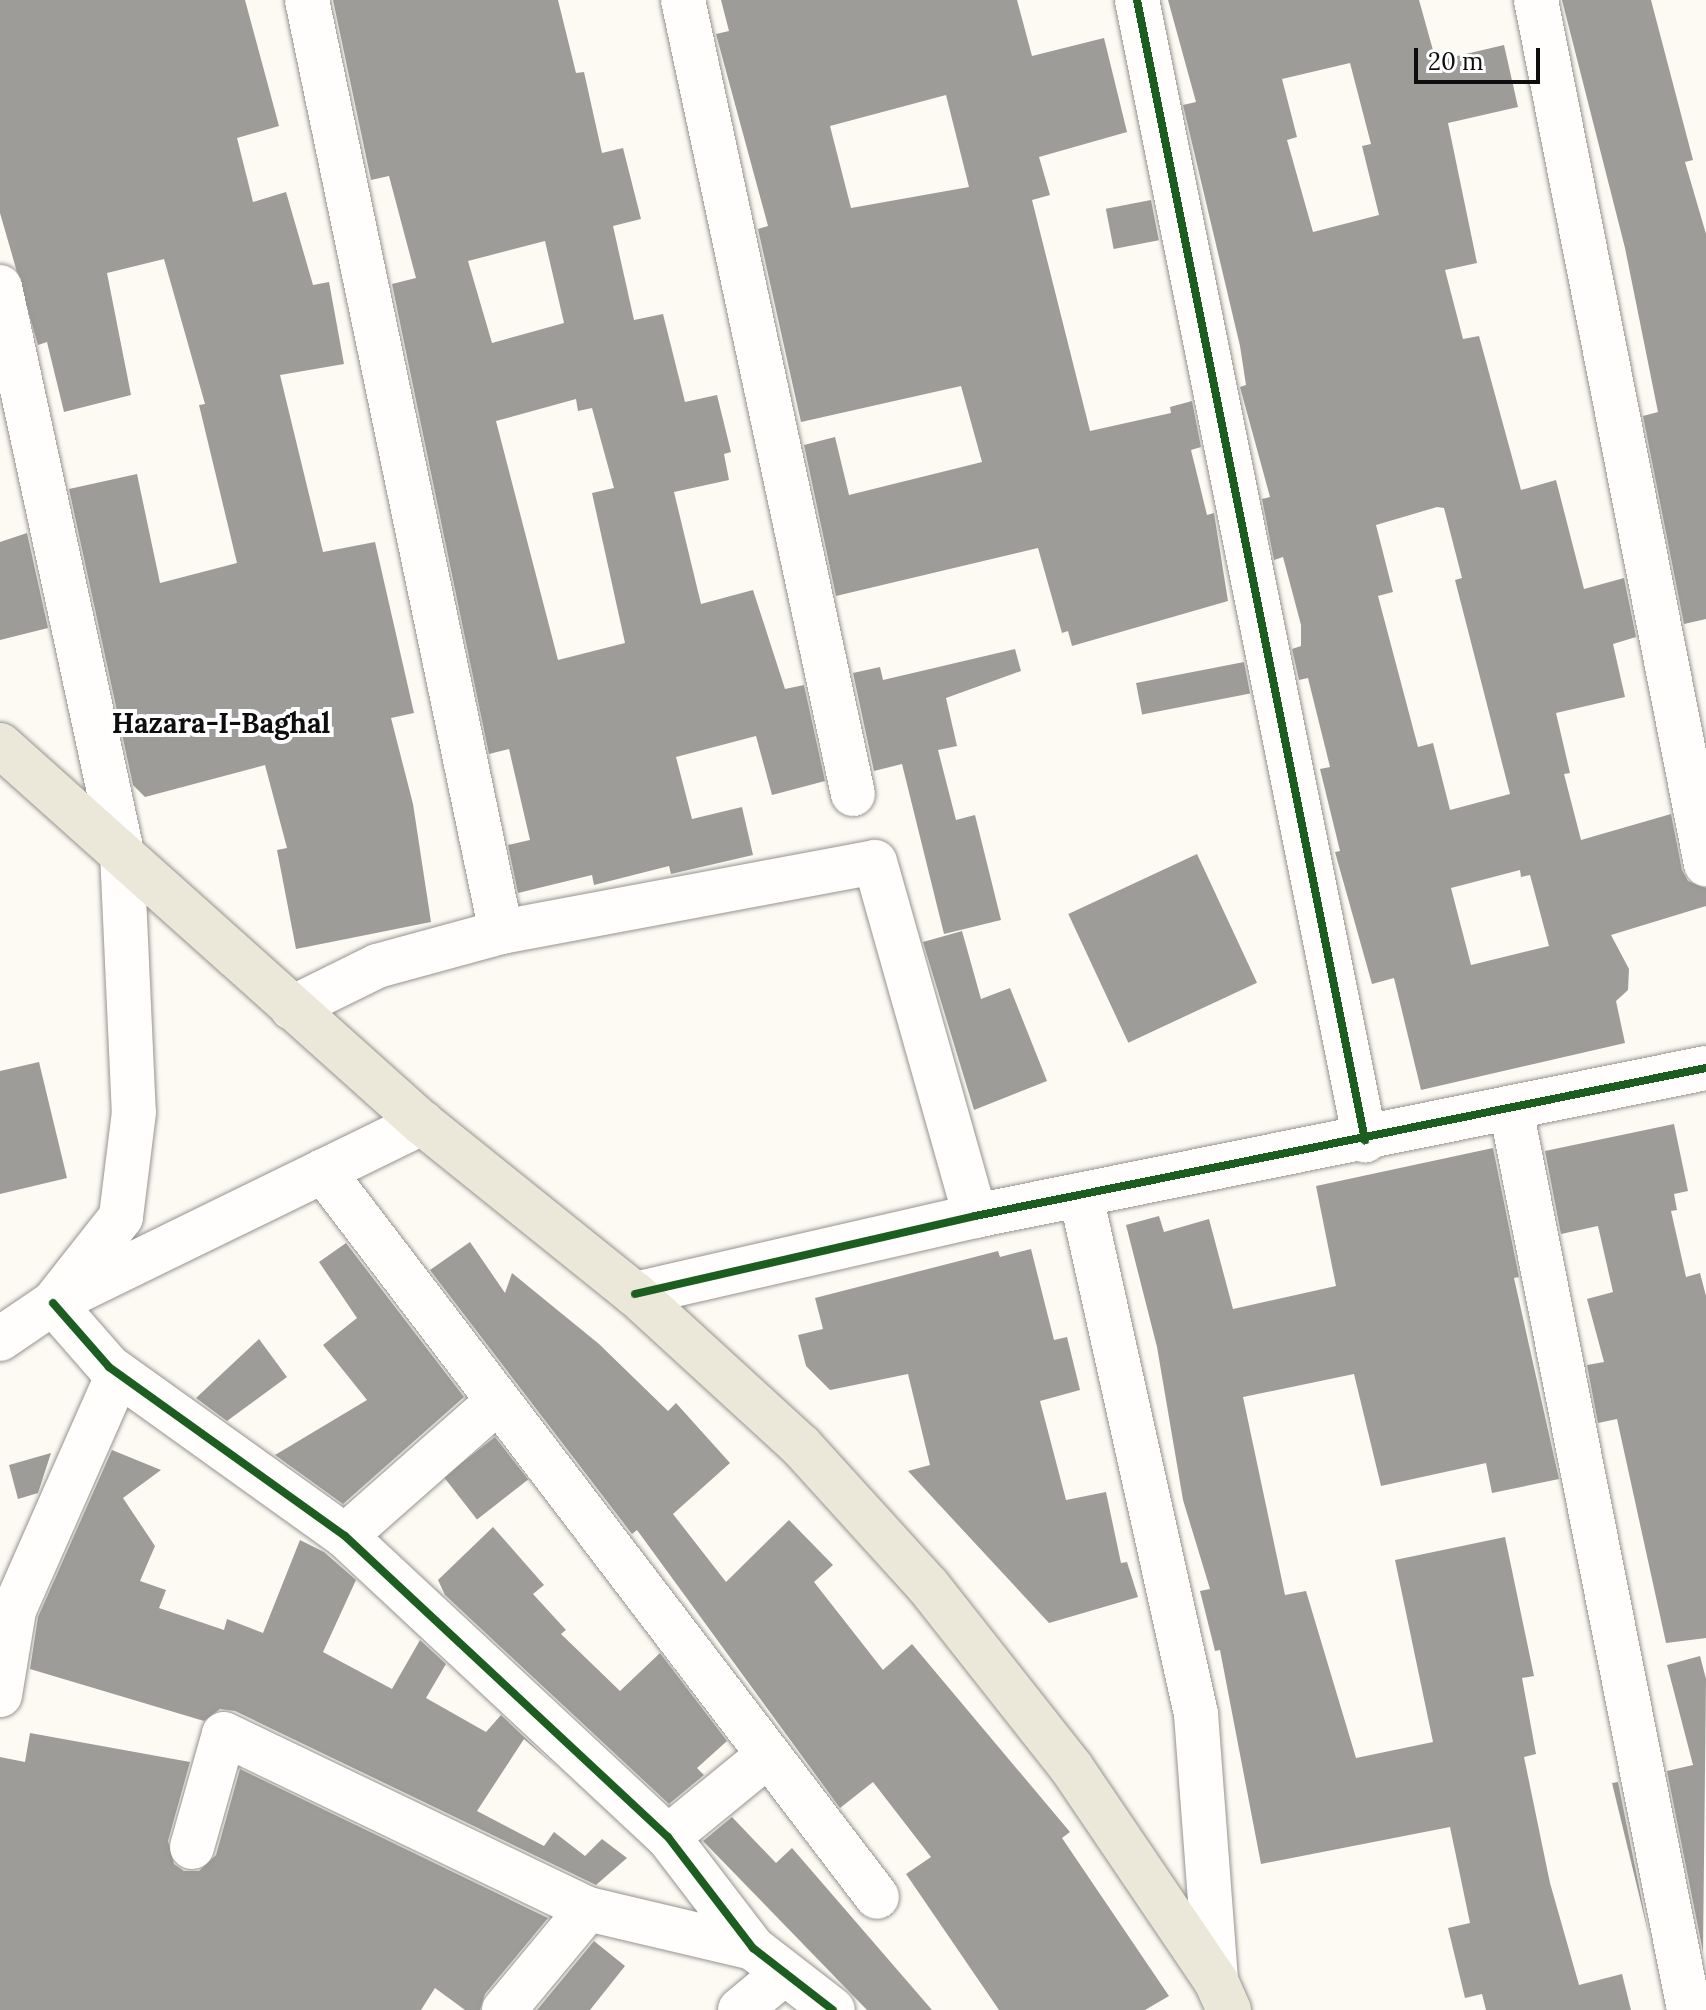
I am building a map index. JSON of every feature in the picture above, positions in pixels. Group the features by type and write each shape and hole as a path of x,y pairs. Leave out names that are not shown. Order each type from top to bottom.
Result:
{"main road":[{"path":"0,745 422,1123 635,1294 801,1446 928,1586 1071,1767 1222,1995"}],"street":[{"path":"307,0 501,932"},
{"path":"683,0 853,794"},
{"path":"1137,0 1365,1140"},
{"path":"1536,0 1706,864"},
{"path":"0,287 122,852 134,1112 121,1217 53,1303"},
{"path":"292,1008 377,966 501,932 875,862 975,1216"},
{"path":"635,1294 975,1216 1365,1140 1706,1068"},
{"path":"1511,1109 1689,2010"},
{"path":"0,1339 53,1303 422,1123"},
{"path":"323,1171 877,1897"},
{"path":"1081,1196 1196,1714 1222,1995"},
{"path":"53,1303 118,1374 345,1536 668,1837 768,1961 833,2010"},
{"path":"0,1695 14,1610 118,1374"},
{"path":"345,1536 498,1401"},
{"path":"192,1847 224,1734 588,1909 768,1961"},
{"path":"668,1837 767,1756"},
{"path":"504,2010 588,1909"},
{"path":"740,2010 768,1961"}],"building":[{"path":"0,0 245,0 279,126 237,138 253,202 286,192 313,285 329,282 344,364 280,375 323,552 375,542 414,713 391,718 413,804 431,922 296,949 277,850 287,848 265,765 145,797 133,785 69,489 137,474 160,583 237,563 199,405 205,404 164,259 107,273 131,395 64,412 47,342 38,345 0,213"},
{"path":"333,0 558,0 576,73 584,72 602,153 623,148 641,219 613,226 634,320 663,314 685,402 717,395 731,452 724,454 729,480 674,492 701,604 753,590 785,689 804,685 825,781 772,795 756,736 676,757 692,819 742,807 753,855 671,874 669,866 594,885 592,875 518,893 508,845 530,840 509,749 489,754 392,284 416,278 389,176 371,180","holes":["545,241 564,323 492,343 468,261","576,399 578,411 592,408 614,488 592,493 625,643 558,660 496,421"]},
{"path":"721,0 1017,0 1032,56 1104,38 1127,132 1039,157 1050,195 1032,200 1090,431 1171,413 1170,407 1192,401 1201,447 1191,450 1207,515 1214,513 1228,601 1072,646 1068,631 1062,633 1038,548 836,596 804,445 835,437 849,495 982,462 961,386 801,422 758,229 768,226 716,34 729,31","holes":["946,95 969,187 851,208 830,126"]},
{"path":"1168,0 1419,0 1436,61 1504,45 1518,107 1448,123 1477,263 1445,270 1463,339 1479,336 1521,490 1556,480 1584,589 1624,578 1636,637 1613,644 1625,697 1556,713 1570,773 1564,774 1581,840 1671,814 1682,870 1688,881 1706,888 1706,906 1611,935 1629,969 1628,990 1616,1001 1625,1043 1421,1090 1394,978 1372,984 1335,852 1340,851 1320,769 1330,767 1308,678 1299,680 1292,649 1301,646 1301,625 1283,557 1274,560 1262,499 1270,497 1240,387 1246,385 1240,346 1183,105 1196,102","holes":["1350,63 1371,144 1362,146 1379,215 1313,232 1287,140 1297,137 1282,79","1437,507 1444,508 1462,578 1455,580 1510,794 1450,810 1433,743 1418,747 1378,596 1393,592 1376,525","1520,870 1521,877 1530,875 1549,946 1471,965 1451,888"]},
{"path":"1562,0 1651,0 1693,160 1685,162 1706,234 1706,619 1684,624 1643,416 1658,412 1625,248"},
{"path":"1151,200 1159,240 1114,249 1106,209"},
{"path":"27,533 48,628 0,640 0,542"},
{"path":"1015,649 1021,671 946,698 957,746 938,750 956,820 975,815 1001,920 944,934 902,764 874,771 853,673 880,667 883,680"},
{"path":"1244,662 1250,693 1142,714 1136,683"},
{"path":"1197,854 1257,983 1128,1043 1068,914"},
{"path":"962,931 981,999 1010,988 1047,1081 974,1110 923,942"},
{"path":"39,1062 67,1178 0,1194 0,1071"},
{"path":"1674,1124 1688,1191 1674,1194 1677,1210 1671,1211 1686,1277 1700,1273 1706,1296 1706,1638 1666,1643 1617,1419 1598,1423 1587,1365 1604,1362 1587,1299 1613,1292 1598,1226 1561,1234 1545,1151"},
{"path":"1493,1148 1519,1277 1514,1278 1559,1479 1492,1493 1486,1463 1381,1486 1354,1374 1243,1397 1285,1595 1306,1591 1356,1758 1433,1742 1395,1560 1505,1537 1534,1676 1522,1678 1536,1754 1524,1757 1550,1883 1579,1985 1622,1974 1631,2010 1486,2010 1482,1994 1465,1998 1448,1928 1470,1923 1450,1827 1261,1864 1220,1650 1215,1651 1200,1591 1210,1589 1183,1500 1157,1347 1126,1225 1159,1216 1164,1232 1209,1219 1233,1309 1336,1286 1316,1186"},
{"path":"470,1242 505,1293 512,1273 599,1344 668,1411 676,1403 730,1463 673,1514 726,1582 789,1520 833,1565 814,1582 883,1670 912,1644 1070,1832 1062,1838 1169,1996 1145,2010 999,2010 906,1874 931,1857 873,1782 840,1808 637,1530 632,1534 430,1270"},
{"path":"346,1243 464,1397 343,1504 275,1455 367,1400 323,1345 357,1318 319,1262"},
{"path":"1031,1249 1054,1340 1067,1337 1080,1390 1040,1401 1066,1500 1106,1492 1121,1563 1127,1562 1138,1597 1049,1623 908,1471 930,1465 908,1374 830,1390 806,1366 798,1335 823,1329 815,1298 998,1251 1000,1257"},
{"path":"259,1339 287,1377 227,1421 196,1398"},
{"path":"495,1437 528,1480 477,1520 444,1477"},
{"path":"112,1450 161,1470 123,1498 155,1546 140,1581 166,1590 159,1608 224,1630 227,1619 263,1633 300,1540 324,1552 356,1580 323,1652 392,1689 420,1640 446,1664 426,1698 486,1732 501,1715 557,1768 524,1739 477,1811 544,1846 554,1832 585,1856 602,1839 627,1858 596,1885 235,1711 220,1709 204,1721 30,1669 38,1617"},
{"path":"51,1453 38,1493 18,1499 9,1465"},
{"path":"493,1527 544,1585 533,1594 566,1630 561,1634 620,1691 660,1653 727,1741 697,1768 704,1775 669,1804 445,1595 438,1580"},
{"path":"1700,1656 1706,1679 1703,1952 1667,1771 1693,1765 1667,1665"},
{"path":"30,1733 190,1762 168,1841 174,1864 184,1871 199,1871 216,1855 240,1769 548,1918 485,1994 480,2010 465,2010 435,1988 421,2010 0,2010 0,1757 25,1762"},
{"path":"1618,1782 1649,1936 1612,1783"},
{"path":"732,1817 776,1863 792,1848 932,2010 867,2010 703,1841"},
{"path":"594,1941 625,1966 590,2010 537,2010"}],"cycle path":[{"path":"1137,0 1365,1140"},
{"path":"635,1294 975,1216 1706,1068"},
{"path":"53,1303 109,1367 345,1536 668,1837 753,1948 833,2010"}],"district":[{"name":"Hazara-I-Baghal","path":"221,723"}]}
